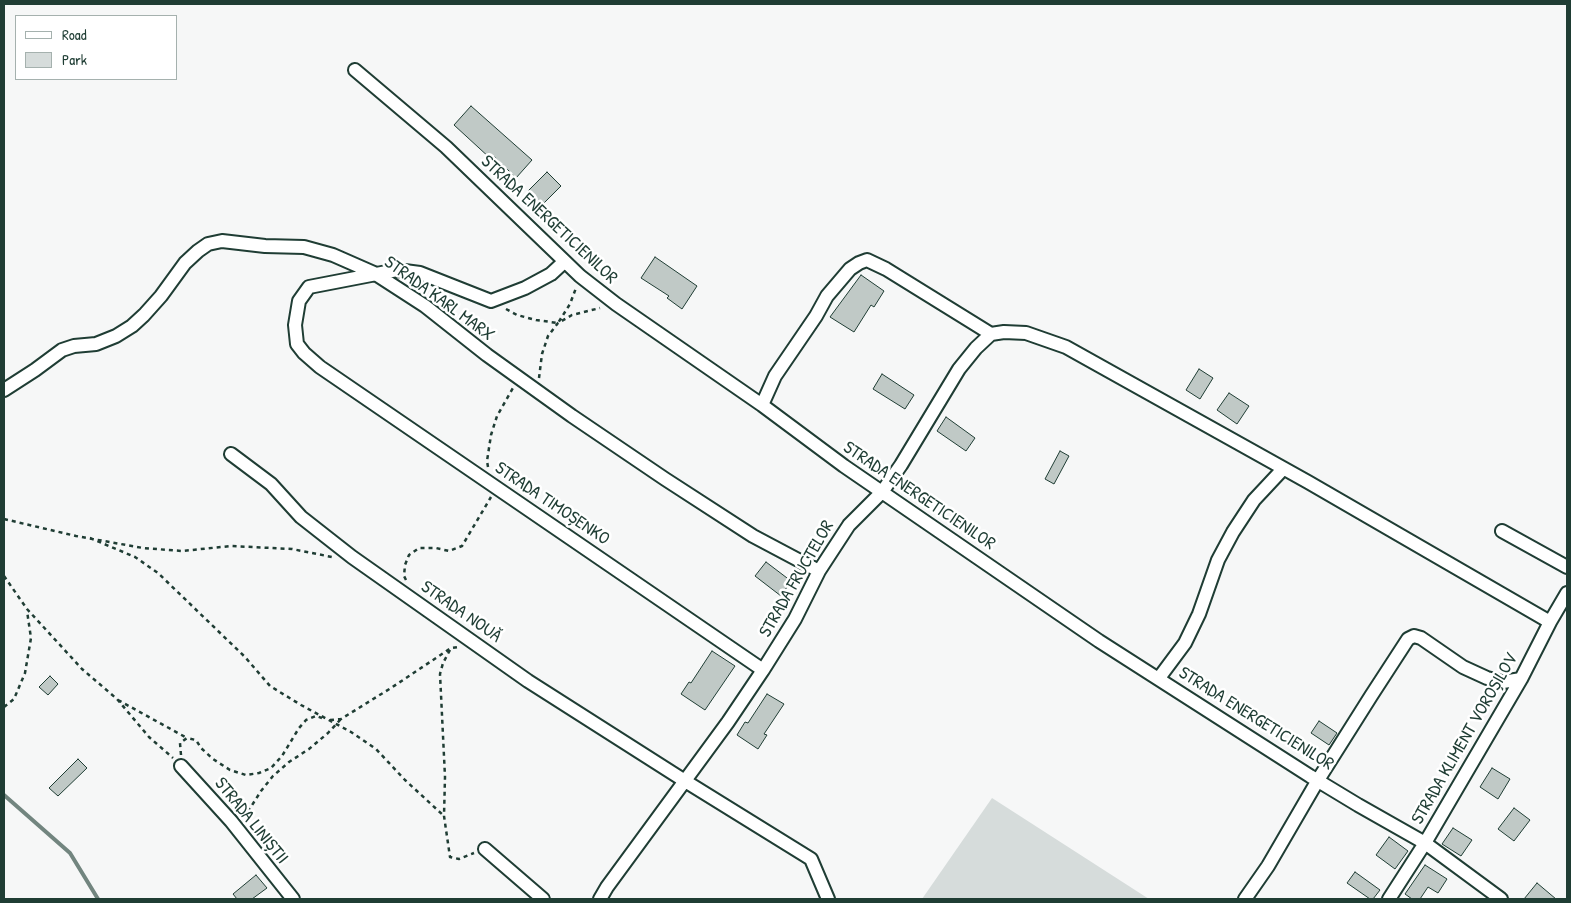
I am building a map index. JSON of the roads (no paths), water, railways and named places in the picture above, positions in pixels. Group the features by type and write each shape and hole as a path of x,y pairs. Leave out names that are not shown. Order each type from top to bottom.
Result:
{"street":[{"name":"STRADA ENERGETICIENILOR","path":"355,70 446,147 564,262 616,304 762,405 844,466 1099,641 1266,748 1358,805 1425,843 1501,899"},
{"name":"STRADA KARL MARX","path":"4,390 62,350 74,346 96,344 116,336 132,326 144,316 161,296 185,263 208,244 222,241 265,246 304,247 333,255 374,273 425,306 487,355 665,479 753,536 819,571"},
{"path":"762,405 775,376 828,296 850,269 867,260 886,269 991,334 1004,332 1026,333 1066,347 1284,469 1550,622"},
{"name":"STRADA TIMOȘENKO","path":"564,262 551,274 525,288 491,301 420,273 397,270 309,287 299,301 295,325 297,344 320,367 763,670"},
{"name":"STRADA FRUCTELOR","path":"600,899 763,670 795,619 819,571 849,525 882,492 958,369 991,334"},
{"name":"STRADA NOUĂ","path":"231,454 271,484 301,517 352,557 528,681 685,781"},
{"path":"1158,678 1185,643 1199,614 1218,560 1233,532 1254,500 1284,469"},
{"path":"1502,531 1567,568"},
{"name":"STRADA KLIMENT VOROȘILOV","path":"1389,899 1425,843 1521,679 1550,622 1567,594"},
{"path":"1245,899 1268,866 1318,780 1408,639 1414,636 1421,638 1463,667 1487,678 1504,682 1521,679"},
{"name":"STRADA LINIȘTII","path":"181,766 240,833 293,899"},
{"path":"685,781 811,859 828,899"},
{"path":"485,849 543,899"}],"waterway":[{"path":"4,795 70,853 98,899"}]}
